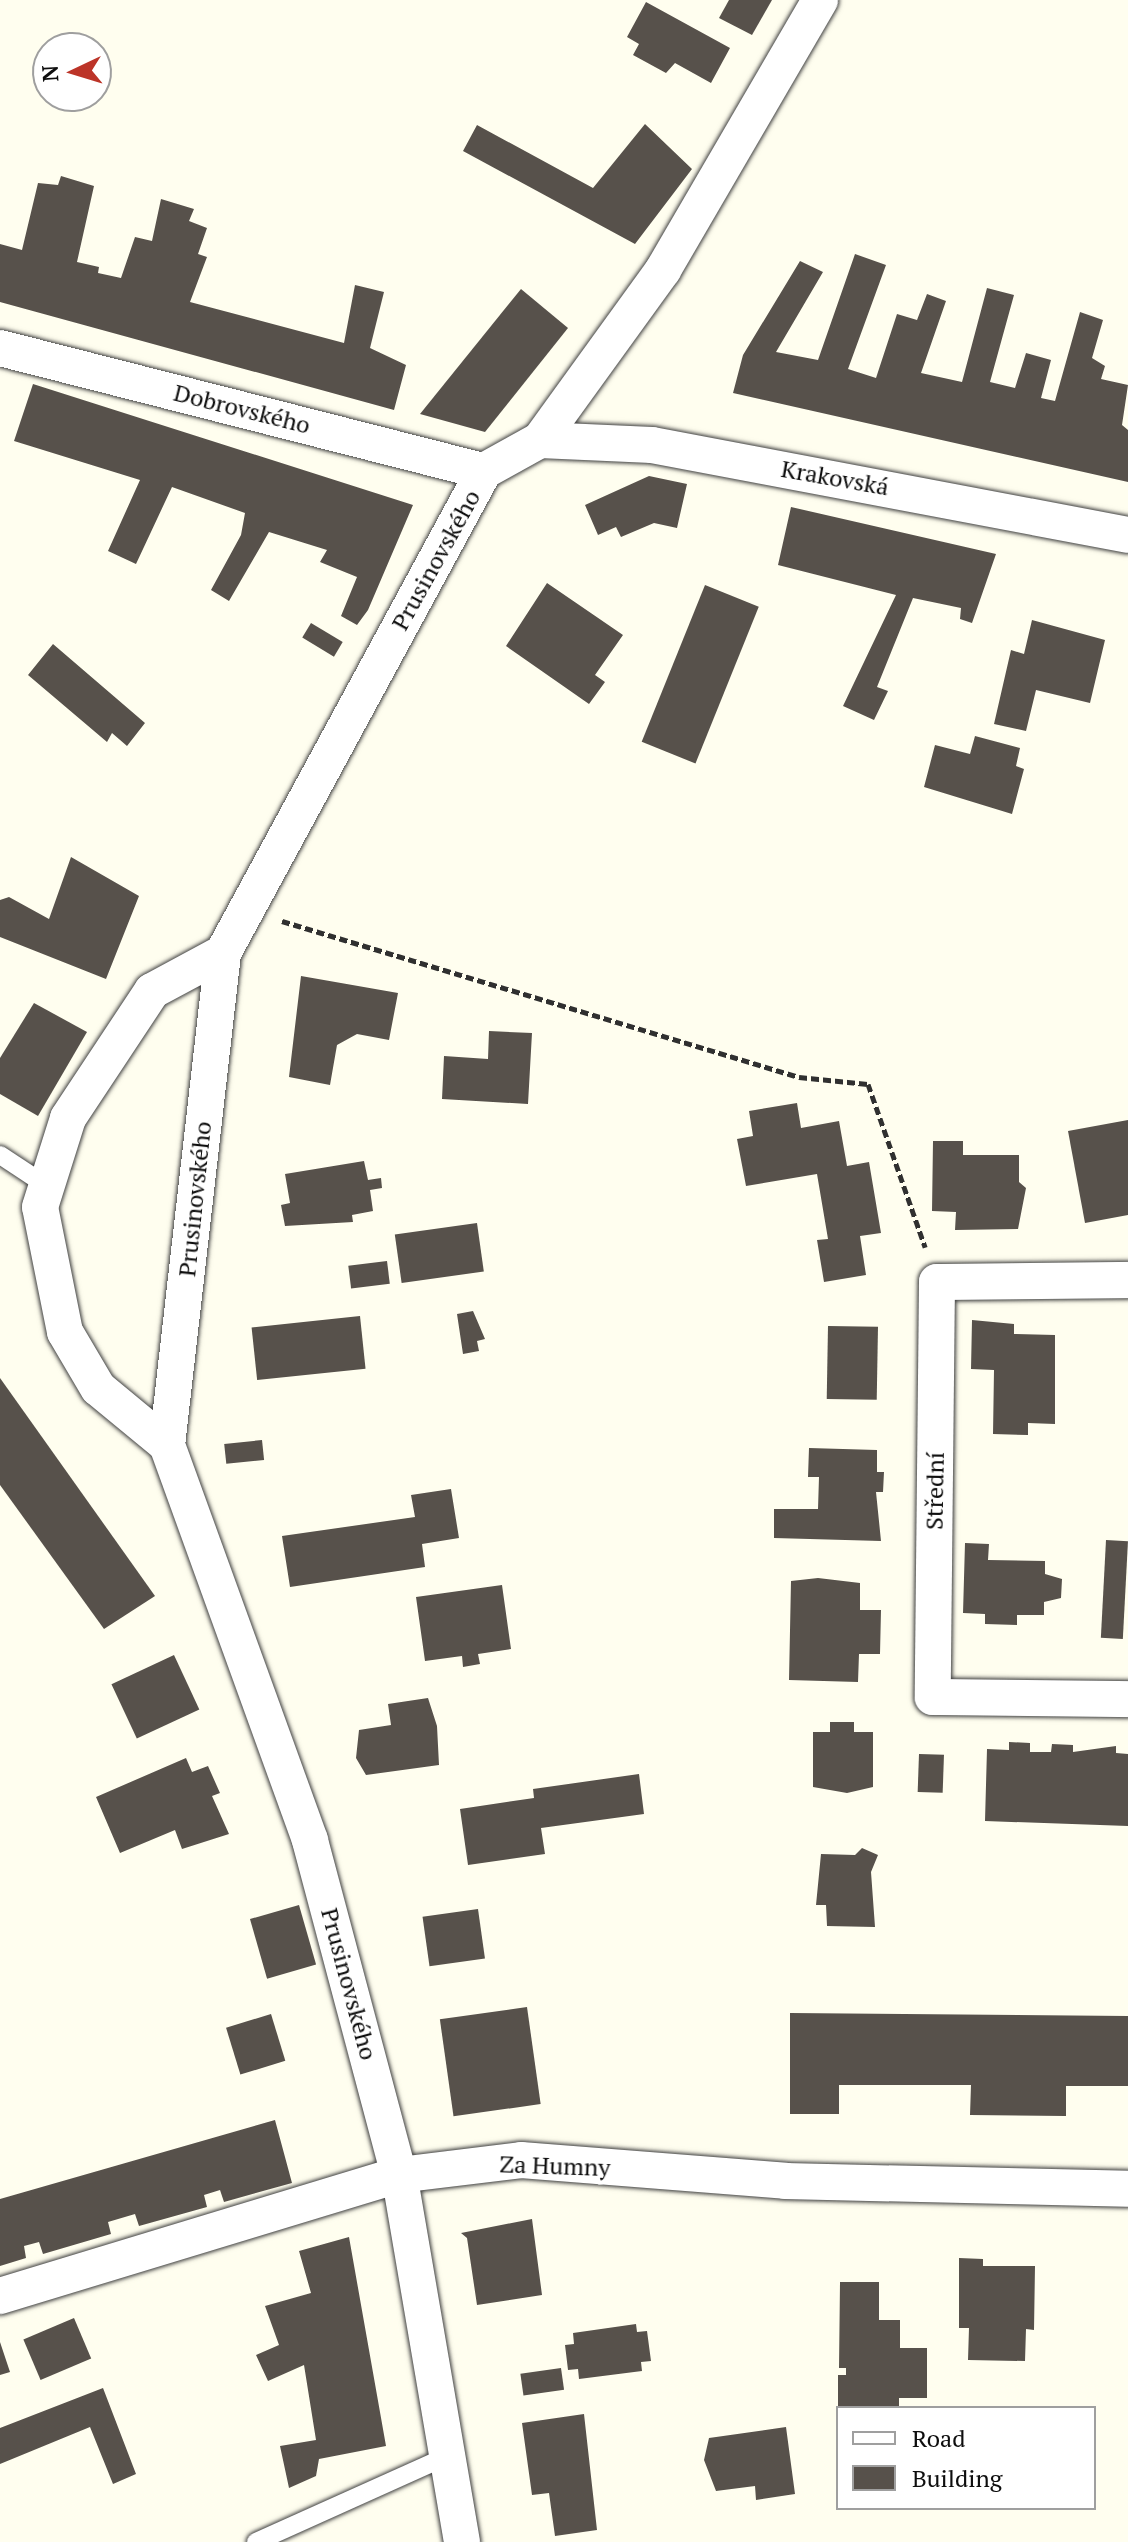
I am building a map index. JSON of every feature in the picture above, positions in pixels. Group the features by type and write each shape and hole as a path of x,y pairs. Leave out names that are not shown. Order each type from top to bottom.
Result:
{"street":[{"name":"Prusinovského","path":"462,2542 399,2175 310,1840 167,1445 223,953 484,471 540,440 663,270 820,0"},
{"name":"Dobrovského","path":"0,348 484,471"},
{"name":"Krakovská","path":"540,440 652,445 1128,535"},
{"path":"167,1445 98,1388 65,1332 40,1207 68,1118 152,991 223,953"},
{"path":"937,1282 1128,1280"},
{"name":"Střední","path":"937,1282 933,1697 1128,1699"},
{"name":"Za Humny","path":"0,2296 399,2175 521,2160 785,2181 1128,2189"}],"lane":[{"path":"0,1155 47,1186"},
{"path":"256,2542 447,2456"}],"path":[{"path":"245,909 799,1077 868,1084 937,1282"}],"building":[{"path":"729,0 772,0 752,35 719,18"},
{"path":"646,2 730,48 711,83 675,63 666,73 633,55 639,44 627,37"},
{"path":"645,124 692,169 635,244 463,151 477,125 593,188"},
{"path":"61,176 94,186 77,262 99,267 98,273 121,278 135,237 152,241 161,199 194,209 189,221 207,228 198,254 207,257 190,302 344,343 355,285 384,292 370,348 406,365 394,410 0,302 0,244 22,250 38,183 58,185"},
{"path":"855,254 886,265 848,369 876,378 897,314 917,320 927,294 946,301 921,373 962,382 987,288 1014,295 990,382 1015,388 1026,353 1051,360 1041,398 1055,401 1080,312 1103,320 1092,358 1105,366 1101,379 1128,385 1122,425 1128,430 1128,482 733,393 743,355 800,261 823,272 776,352 818,360"},
{"path":"521,289 568,328 485,432 420,414"},
{"path":"33,384 413,505 368,610 357,625 341,616 357,577 320,562 327,550 269,532 229,601 211,590 241,535 245,513 172,487 136,564 108,551 140,480 14,441"},
{"path":"649,476 687,484 677,528 654,523 621,537 616,527 598,535 585,505"},
{"path":"791,507 996,554 972,623 960,619 961,608 913,598 877,687 888,691 874,720 843,706 896,595 778,565"},
{"path":"547,583 623,635 595,675 605,682 589,704 506,646"},
{"path":"705,585 759,607 695,763 642,742"},
{"path":"1032,620 1105,640 1090,703 1036,690 1026,731 994,724 1011,650 1024,654"},
{"path":"311,623 343,642 334,657 302,638"},
{"path":"53,644 145,723 127,746 112,733 107,742 28,675"},
{"path":"975,736 1020,748 1016,766 1024,769 1012,814 924,787 935,745 970,754"},
{"path":"71,857 139,896 106,979 0,937 0,900 9,897 49,919"},
{"path":"301,976 398,993 389,1040 357,1034 337,1045 330,1085 289,1077"},
{"path":"34,1003 87,1032 38,1116 0,1094 0,1058"},
{"path":"489,1031 532,1033 528,1104 442,1099 444,1056 488,1059"},
{"path":"797,1103 801,1128 839,1121 847,1166 869,1162 881,1233 860,1236 866,1275 824,1282 817,1240 828,1239 817,1174 746,1186 737,1139 753,1136 749,1111"},
{"path":"1128,1120 1128,1215 1085,1223 1068,1131"},
{"path":"933,1141 963,1141 963,1155 1019,1155 1019,1182 1026,1188 1018,1229 955,1230 956,1212 932,1211"},
{"path":"364,1161 368,1180 381,1178 382,1188 370,1190 373,1211 352,1215 353,1222 285,1226 281,1205 290,1203 285,1174"},
{"path":"477,1223 484,1272 402,1283 395,1235"},
{"path":"387,1261 390,1284 351,1289 348,1266"},
{"path":"473,1311 485,1339 477,1341 479,1351 463,1354 457,1314"},
{"path":"360,1316 366,1369 257,1380 252,1327"},
{"path":"972,1320 1014,1324 1014,1334 1055,1335 1055,1424 1028,1423 1028,1435 993,1434 994,1370 971,1369"},
{"path":"828,1326 878,1327 877,1400 827,1399"},
{"path":"0,1378 155,1596 104,1629 0,1485"},
{"path":"262,1440 264,1460 226,1464 224,1444"},
{"path":"809,1448 877,1450 877,1472 884,1472 883,1492 876,1492 881,1541 774,1538 774,1509 818,1509 819,1477 808,1477"},
{"path":"451,1489 459,1538 422,1544 425,1567 290,1587 282,1536 415,1517 411,1495"},
{"path":"1106,1540 1128,1541 1123,1639 1101,1638"},
{"path":"965,1543 989,1544 988,1560 1045,1561 1045,1574 1062,1579 1061,1598 1044,1602 1044,1615 1017,1615 1017,1625 985,1624 985,1614 963,1613"},
{"path":"818,1578 860,1583 860,1610 881,1610 880,1654 859,1654 858,1682 789,1680 791,1581"},
{"path":"502,1585 511,1649 478,1654 480,1664 463,1667 462,1656 425,1661 416,1597"},
{"path":"174,1655 199,1709 137,1739 111,1684"},
{"path":"428,1698 437,1726 439,1765 366,1775 356,1758 359,1730 391,1725 388,1704"},
{"path":"830,1722 854,1722 854,1732 873,1732 873,1787 847,1793 813,1787 813,1732 830,1732"},
{"path":"1009,1742 1030,1743 1030,1752 1051,1752 1052,1744 1073,1745 1073,1752 1116,1746 1116,1753 1128,1754 1128,1826 985,1821 987,1749 1009,1750"},
{"path":"919,1754 944,1755 943,1793 918,1792"},
{"path":"186,1758 192,1772 208,1766 220,1793 212,1796 229,1834 182,1849 175,1830 120,1853 96,1797"},
{"path":"639,1774 644,1814 541,1828 545,1854 468,1865 460,1809 534,1798 533,1789"},
{"path":"862,1848 878,1855 871,1872 875,1927 827,1926 826,1905 816,1905 821,1854 855,1855"},
{"path":"299,1905 316,1965 267,1979 250,1919"},
{"path":"478,1909 485,1959 430,1966 423,1917"},
{"path":"527,2007 541,2104 453,2116 440,2019"},
{"path":"790,2013 1128,2016 1128,2086 1066,2086 1066,2116 970,2115 971,2085 839,2085 839,2114 790,2114"},
{"path":"271,2014 285,2061 240,2075 226,2028"},
{"path":"275,2120 292,2183 224,2202 220,2190 204,2195 207,2207 139,2226 135,2214 108,2222 111,2234 43,2254 39,2242 24,2246 26,2258 0,2266 0,2199"},
{"path":"532,2219 542,2295 477,2305 467,2238 461,2233"},
{"path":"349,2237 386,2446 319,2459 316,2476 289,2488 280,2446 316,2440 304,2365 268,2381 256,2355 279,2345 265,2306 311,2293 299,2251"},
{"path":"959,2258 983,2259 983,2266 1035,2266 1034,2330 1026,2329 1025,2361 968,2360 969,2328 959,2328"},
{"path":"840,2282 879,2282 879,2320 900,2320 900,2348 927,2348 927,2398 899,2398 899,2406 838,2406 838,2375 846,2375 846,2368 839,2368"},
{"path":"74,2318 91,2359 41,2380 23,2339"},
{"path":"636,2324 637,2332 647,2331 651,2361 641,2362 642,2371 579,2379 578,2369 568,2370 565,2345 574,2344 573,2333"},
{"path":"0,2342 10,2372 0,2375"},
{"path":"561,2368 564,2390 523,2395 520,2374"},
{"path":"103,2388 136,2474 113,2484 90,2427 0,2464 0,2428"},
{"path":"584,2414 597,2530 555,2536 549,2493 532,2495 522,2423"},
{"path":"786,2427 795,2494 756,2500 755,2486 716,2491 704,2460 709,2438"}]}
